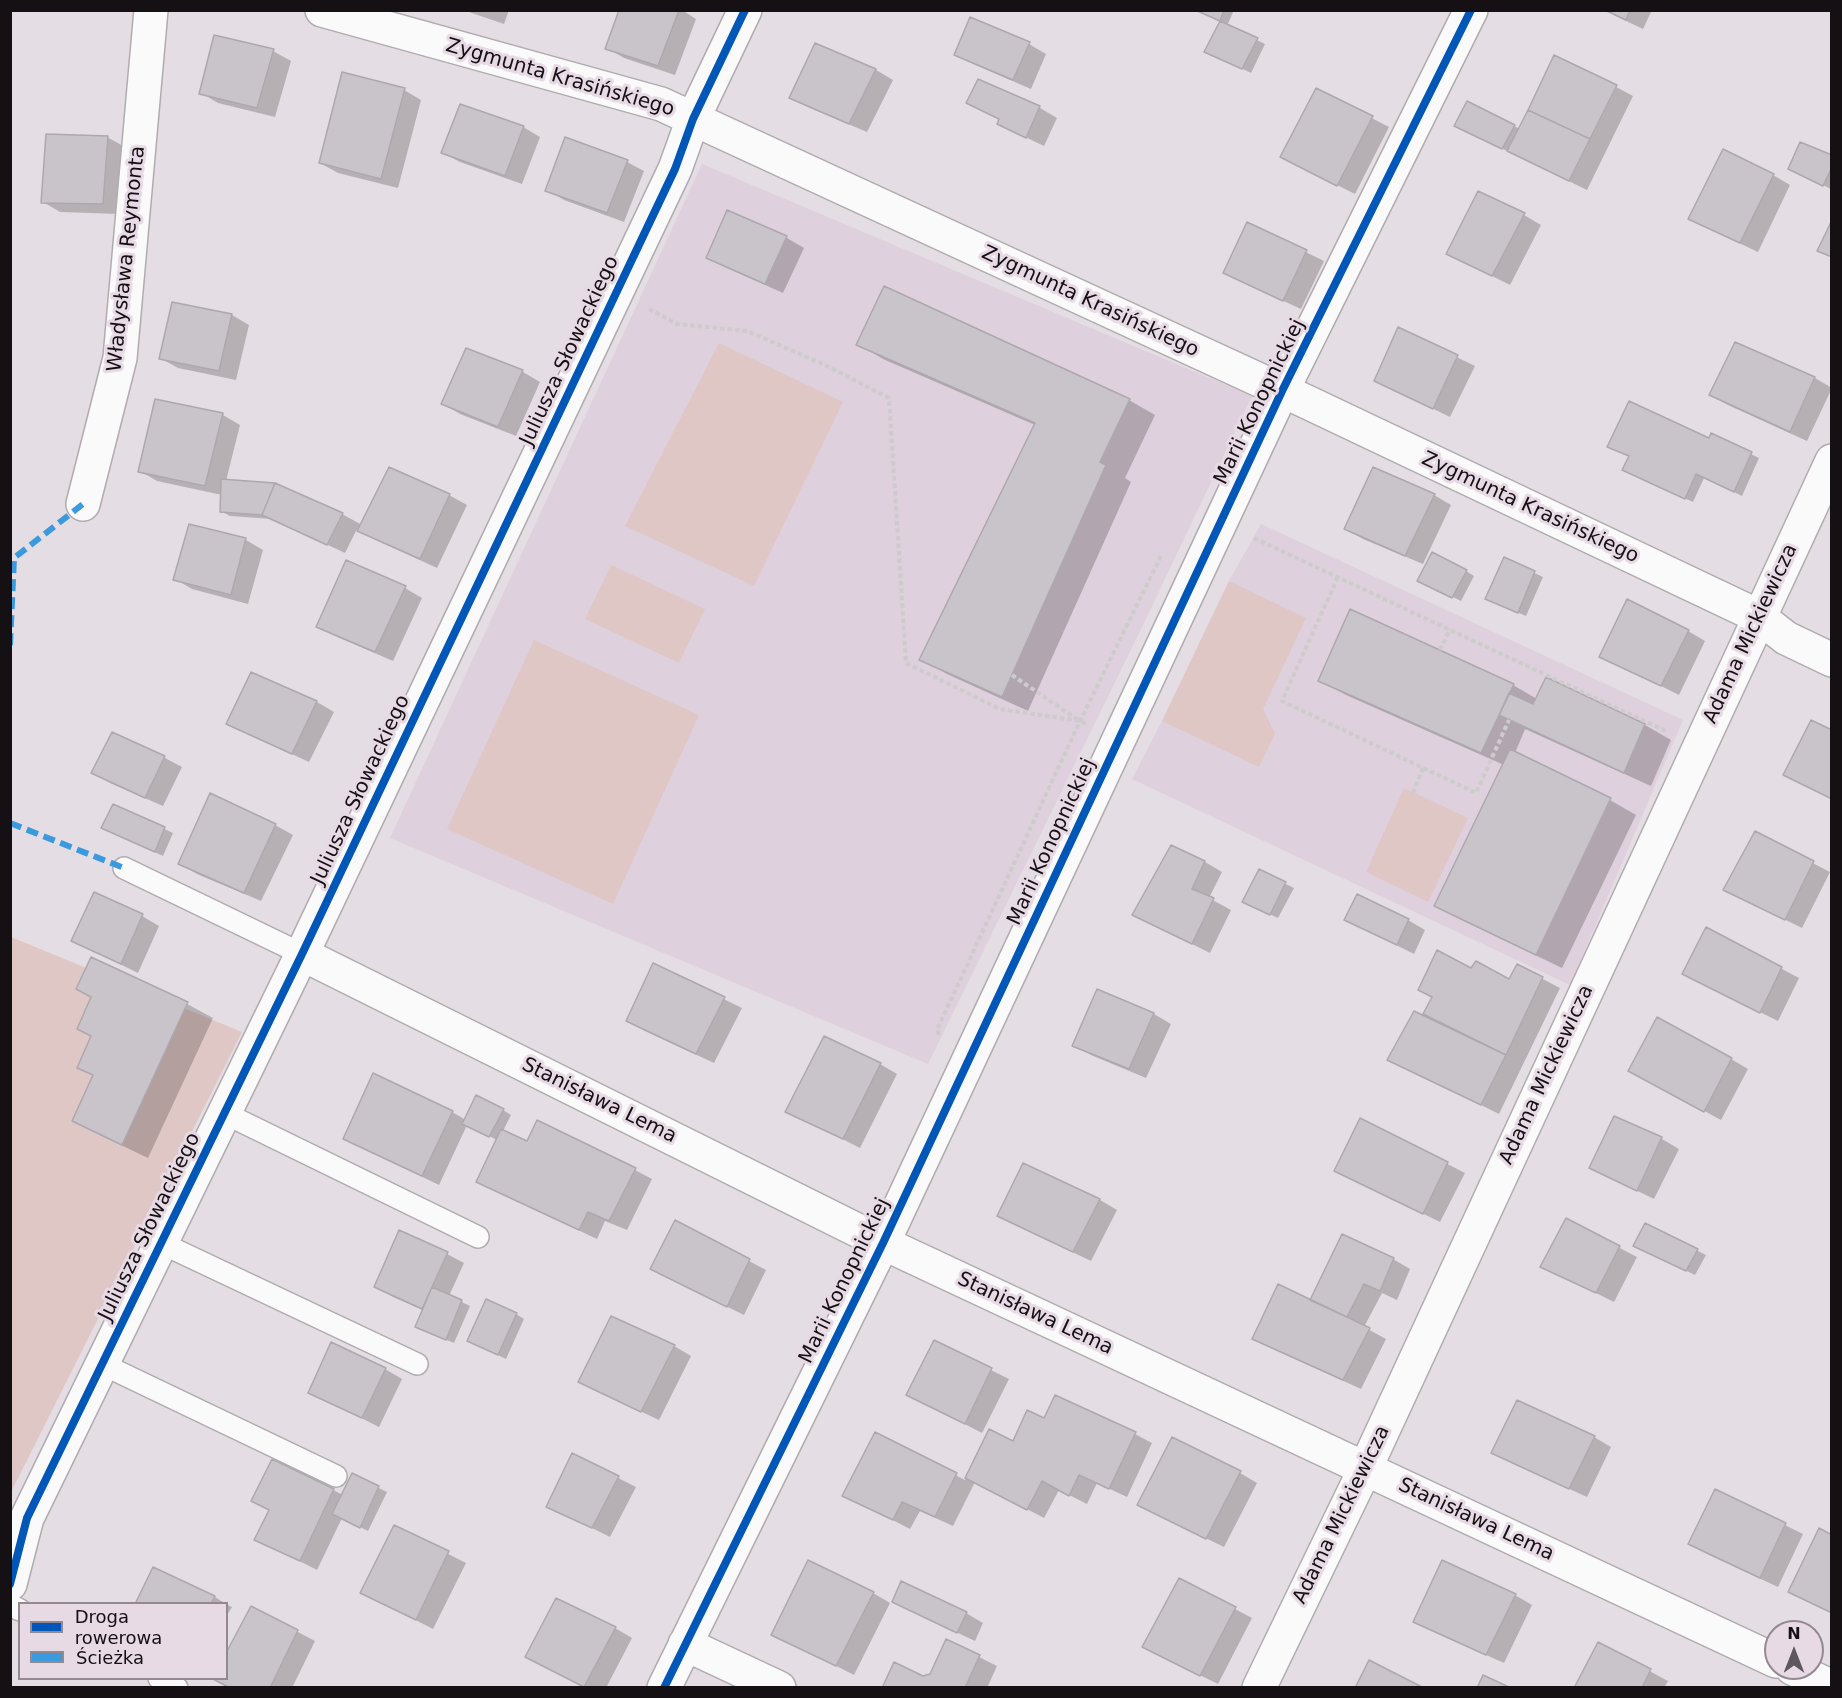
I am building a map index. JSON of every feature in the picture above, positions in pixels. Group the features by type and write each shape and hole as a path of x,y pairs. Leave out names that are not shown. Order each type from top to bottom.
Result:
{"street":[{"name":"Władysława Reymonta","path":"83,504 120,358 151,10"},
{"name":"Zygmunta Krasińskiego","path":"322,10 661,104 1282,391 1758,616 1786,638 1832,660"},
{"name":"Juliusza Słowackiego","path":"10,1584 27,1518 302,954 675,169 693,118 745,10"},
{"name":"Marii Konopnickiej","path":"664,1688 883,1243 1282,391 1471,10"},
{"name":"Adama Mickiewicza","path":"1259,1688 1365,1469 1758,616 1832,461"},
{"name":"Stanisława Lema","path":"302,954 883,1243 1764,1655"},
{"path":"685,1644 779,1688"},
{"path":"1817,1680 1832,1687"}],"lane":[{"path":"124,868 302,954"},
{"path":"224,1113 478,1237"},
{"path":"161,1243 417,1364"},
{"path":"102,1364 336,1476"},
{"path":"163,1680 177,1688"}],"path":[{"path":"618,290 677,324 747,331 823,364 889,398 906,663 1000,709 1080,721"},
{"path":"1220,522 1699,746"},
{"path":"1080,721 1165,549"},
{"path":"1338,577 1282,701 1476,793 1509,720"},
{"path":"1440,650 1449,629"},
{"path":"1012,675 1080,721 1118,741"},
{"path":"1413,793 1423,768"}],"shaded area":[{"path":"702,164 1252,396 1143,625 928,1064 390,838"},
{"path":"719,343 843,402 754,586 625,526"},
{"path":"1261,524 1683,720 1570,985 1132,779 1229,581"},
{"path":"611,565 705,609 679,663 585,619"},
{"path":"1229,581 1306,618 1263,709 1275,734 1259,767 1162,721"},
{"path":"534,640 699,715 613,904 447,829"},
{"path":"1404,788 1468,818 1428,902 1366,872"},
{"path":"11,937 242,1032 11,1492"}],"building":[{"path":"619,10 679,10 658,66 605,49"},
{"path":"1195,10 1224,10 1220,21"},
{"path":"1605,10 1630,10 1626,20"},
{"path":"970,17 1030,42 1013,80 954,55"},
{"path":"1220,21 1258,38 1242,69 1204,52"},
{"path":"214,35 274,49 257,108 199,94"},
{"path":"815,43 876,69 849,124 789,98"},
{"path":"1554,55 1617,85 1590,139 1528,110"},
{"path":"342,72 405,88 381,179 319,163"},
{"path":"978,79 1040,106 1026,138 997,124 999,119 966,103"},
{"path":"1316,88 1373,116 1337,186 1280,157"},
{"path":"1467,101 1515,125 1502,149 1454,126"},
{"path":"460,104 524,126 505,176 441,153"},
{"path":"1528,110 1590,139 1569,181 1507,151"},
{"path":"46,134 108,136 103,204 41,203"},
{"path":"565,137 628,160 607,213 545,191"},
{"path":"1800,142 1832,155 1832,167 1823,186 1788,169"},
{"path":"1723,149 1774,174 1740,243 1688,219"},
{"path":"1478,191 1525,213 1492,276 1446,254"},
{"path":"727,210 787,236 765,284 706,258"},
{"path":"1832,220 1832,257 1817,251"},
{"path":"1247,222 1307,250 1283,301 1223,273"},
{"path":"884,286 1130,399 1100,462 1106,465 1002,697 919,660 1035,423 856,345"},
{"path":"172,302 232,314 219,371 159,359"},
{"path":"1398,327 1458,355 1433,409 1374,381"},
{"path":"1735,342 1815,377 1790,432 1709,395"},
{"path":"466,348 523,370 498,427 441,404"},
{"path":"155,399 223,413 205,486 138,472"},
{"path":"1629,401 1709,438 1711,433 1752,452 1734,492 1696,474 1685,499 1622,470 1629,456 1607,447"},
{"path":"389,467 450,494 420,559 357,531"},
{"path":"1373,467 1435,494 1405,556 1344,529"},
{"path":"221,479 275,483 262,515 220,512"},
{"path":"275,483 343,513 327,545 262,515"},
{"path":"189,524 246,538 231,595 173,580"},
{"path":"1432,552 1467,570 1452,598 1417,581"},
{"path":"1504,557 1535,571 1518,613 1485,599"},
{"path":"346,560 406,586 375,652 316,627"},
{"path":"1627,599 1689,630 1661,686 1599,657"},
{"path":"1350,609 1514,684 1481,753 1318,681"},
{"path":"251,672 317,701 292,754 226,724"},
{"path":"1546,677 1645,724 1624,773 1499,715 1509,693 1533,704"},
{"path":"1811,720 1832,730 1832,799 1783,775"},
{"path":"112,732 165,756 145,798 91,773"},
{"path":"1510,749 1611,798 1536,955 1434,906"},
{"path":"210,793 276,824 244,893 178,864"},
{"path":"113,804 165,827 155,852 101,828"},
{"path":"1755,831 1814,861 1785,920 1723,890"},
{"path":"1171,845 1205,861 1192,889 1214,898 1192,944 1132,915"},
{"path":"1259,869 1286,882 1270,915 1242,902"},
{"path":"94,892 143,914 121,964 71,941"},
{"path":"1357,894 1409,919 1397,945 1344,920"},
{"path":"1706,927 1782,967 1760,1013 1682,974"},
{"path":"1437,950 1471,968 1476,961 1509,979 1517,964 1543,977 1506,1055 1423,1014 1432,997 1418,990"},
{"path":"91,957 188,1002 122,1145 72,1121 93,1075 77,1068 91,1036 77,1029 91,997 76,989"},
{"path":"653,963 725,997 696,1054 626,1021"},
{"path":"1097,989 1154,1013 1129,1069 1072,1046"},
{"path":"1414,1011 1506,1055 1481,1105 1387,1060"},
{"path":"1657,1017 1732,1058 1704,1112 1628,1071"},
{"path":"824,1036 881,1063 843,1139 785,1112"},
{"path":"373,1073 453,1111 422,1176 343,1139"},
{"path":"476,1095 504,1109 489,1137 462,1124"},
{"path":"1614,1116 1662,1137 1637,1191 1589,1168"},
{"path":"1360,1118 1448,1162 1423,1214 1334,1171"},
{"path":"537,1120 636,1168 609,1221 588,1212 579,1230 476,1182 501,1129 527,1141"},
{"path":"1023,1163 1100,1199 1073,1252 997,1216"},
{"path":"1566,1218 1620,1246 1596,1293 1540,1267"},
{"path":"675,1220 750,1259 727,1307 650,1269"},
{"path":"1645,1223 1698,1249 1686,1271 1633,1246"},
{"path":"399,1230 448,1252 422,1309 374,1287"},
{"path":"1342,1234 1394,1258 1380,1291 1364,1284 1347,1317 1310,1300"},
{"path":"1278,1284 1370,1328 1343,1380 1252,1339"},
{"path":"432,1287 462,1300 446,1340 415,1327"},
{"path":"486,1299 517,1313 498,1355 467,1341"},
{"path":"611,1316 675,1345 641,1412 578,1382"},
{"path":"934,1340 992,1368 965,1424 906,1395"},
{"path":"331,1342 386,1368 362,1418 308,1393"},
{"path":"1055,1395 1136,1432 1109,1489 1079,1475 1069,1496 1042,1481 1027,1510 965,1478 989,1429 1013,1441 1027,1410 1044,1418"},
{"path":"1517,1400 1595,1436 1569,1489 1491,1453"},
{"path":"875,1432 957,1473 935,1517 902,1502 893,1520 842,1496"},
{"path":"1172,1437 1241,1471 1206,1539 1137,1505"},
{"path":"572,1453 619,1476 592,1528 546,1507"},
{"path":"272,1459 334,1489 300,1561 254,1540 269,1510 251,1501"},
{"path":"352,1473 379,1486 360,1528 332,1514"},
{"path":"1715,1489 1786,1523 1760,1578 1688,1544"},
{"path":"394,1525 449,1551 416,1620 360,1593"},
{"path":"1819,1528 1832,1535 1832,1613 1788,1592"},
{"path":"808,1560 874,1592 836,1666 771,1635"},
{"path":"1442,1560 1516,1594 1486,1655 1413,1622"},
{"path":"153,1567 215,1596 212,1602 136,1602"},
{"path":"1179,1578 1236,1607 1200,1676 1142,1647"},
{"path":"901,1581 967,1612 957,1633 892,1602"},
{"path":"556,1598 616,1627 584,1687 525,1657"},
{"path":"251,1606 298,1630 270,1688 230,1688 215,1680 228,1680 228,1649"},
{"path":"946,1639 980,1655 965,1688 882,1688 894,1662 923,1676 930,1674"},
{"path":"1598,1642 1651,1669 1642,1688 1574,1688"},
{"path":"1369,1660 1424,1688 1355,1688"},
{"path":"1483,1675 1511,1688 1477,1688"}],"marked path":[{"path":"10,645 14,558 83,504"},
{"path":"10,823 124,868"}],"cycle path":[{"path":"10,1584 27,1518 302,954 675,169 693,119 745,10"},
{"path":"664,1688 883,1243 1282,391 1471,10"}]}
